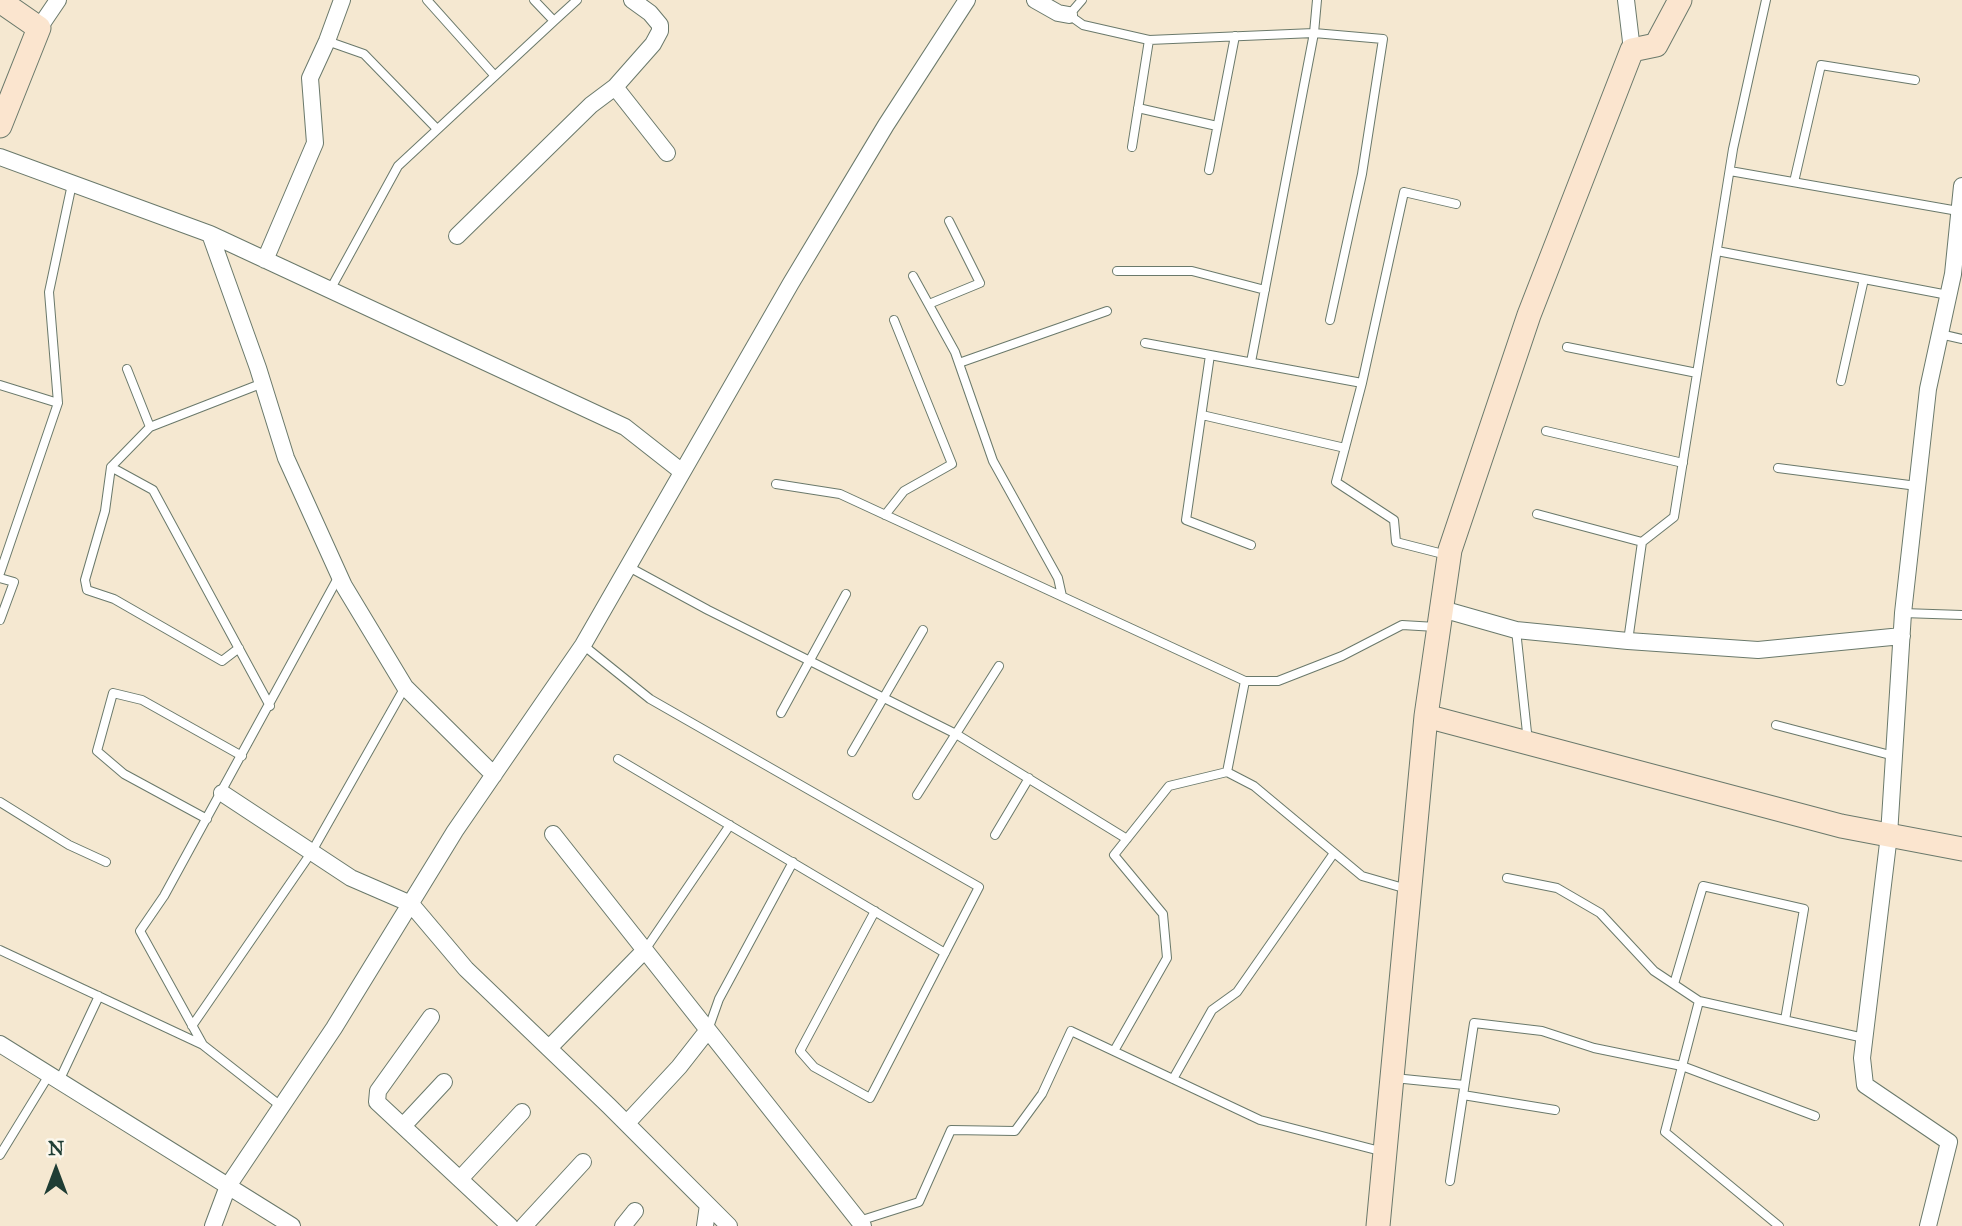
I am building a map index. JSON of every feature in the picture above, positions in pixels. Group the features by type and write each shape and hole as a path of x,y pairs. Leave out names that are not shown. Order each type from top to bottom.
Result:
{"street":[{"path":"0,126 39,28 58,0"},
{"path":"265,260 315,143 310,78 342,0"},
{"path":"457,236 591,106 615,87 653,44 660,32 660,25 650,13 632,0"},
{"path":"213,1226 228,1186 334,1028 455,831 583,645 681,471 832,215 967,0"},
{"path":"1035,0 1058,13 1069,15"},
{"path":"1378,1226 1426,716 1450,555 1529,316 1632,50 1626,0"},
{"path":"1632,50 1656,46 1680,0"},
{"path":"0,1 39,28"},
{"path":"615,87 667,153"},
{"path":"0,157 209,234 625,427 681,471"},
{"path":"1928,1226 1956,1144 1865,1085 1862,1058 1889,835 1903,613 1928,389 1953,274 1962,186"},
{"path":"209,234 263,383 286,458 339,576 405,687 494,775"},
{"path":"1441,619 1516,630 1628,641 1758,650 1902,636"},
{"path":"1426,716 1828,823 1962,849"},
{"path":"222,793 351,878 411,904 466,969 729,1226"},
{"path":"553,834 861,1224"},
{"path":"549,1048 645,950"},
{"path":"431,1017 378,1091 377,1102 510,1226"},
{"path":"627,1124 679,1067 708,1030"},
{"path":"0,1044 292,1226"},
{"path":"402,1125 444,1082"},
{"path":"460,1178 522,1112"},
{"path":"524,1226 583,1163"},
{"path":"705,1226 708,1205"},
{"path":"623,1226 635,1211"}],"lane":[{"path":"427,0 495,76"},
{"path":"534,0 554,21"},
{"path":"330,290 398,166 577,0"},
{"path":"1082,0 1069,15 1083,25 1149,40 1314,33 1382,39 1362,174 1330,320"},
{"path":"1251,362 1314,33 1317,0"},
{"path":"1628,641 1642,541 1674,517 1730,171 1766,0"},
{"path":"1209,170 1235,36"},
{"path":"1132,147 1149,40"},
{"path":"327,41 364,54 437,129"},
{"path":"1794,182 1821,65 1915,80"},
{"path":"1138,108 1217,125"},
{"path":"1730,171 1958,211"},
{"path":"0,620 14,582 0,576 58,403 49,292 72,184"},
{"path":"1450,555 1396,542 1394,520 1336,482 1362,383 1405,192 1456,204"},
{"path":"929,304 979,283 949,221"},
{"path":"1717,251 1948,295"},
{"path":"1117,271 1192,271 1265,290"},
{"path":"913,276 959,363 993,461 1058,578 1062,596"},
{"path":"1842,381 1864,279"},
{"path":"959,363 1107,311"},
{"path":"885,515 904,491 952,464 894,320"},
{"path":"1940,334 1962,339"},
{"path":"1145,342 1362,383"},
{"path":"1567,347 1697,373"},
{"path":"1210,355 1186,520 1251,545"},
{"path":"127,369 150,427"},
{"path":"239,648 222,661 114,600 87,590 85,580 105,512 111,467 150,427 263,383"},
{"path":"0,385 58,403"},
{"path":"1202,415 1345,448"},
{"path":"1546,431 1683,463"},
{"path":"111,467 153,490 270,706"},
{"path":"1778,468 1917,486"},
{"path":"776,484 839,494 1245,681 1278,681 1342,656 1402,625 1441,619"},
{"path":"1537,514 1642,541"},
{"path":"627,566 708,610 956,734 1127,839"},
{"path":"203,1045 140,931 164,896 222,793 339,576"},
{"path":"781,713 846,594"},
{"path":"1903,613 1962,615"},
{"path":"852,752 923,630"},
{"path":"1516,630 1528,743"},
{"path":"583,645 650,699 979,887 870,1098 814,1067 800,1051 874,911"},
{"path":"917,795 999,666"},
{"path":"1227,772 1245,681"},
{"path":"192,1026 311,853 405,687"},
{"path":"207,819 124,774 97,751 113,693 142,700 242,757"},
{"path":"1776,725 1894,756"},
{"path":"618,759 945,953"},
{"path":"1114,1051 1167,958 1163,914 1114,855 1169,786 1227,772 1254,786 1362,876 1409,890"},
{"path":"995,835 1029,778"},
{"path":"0,802 69,845 106,862"},
{"path":"645,950 730,825"},
{"path":"1173,1079 1212,1010 1237,992 1335,853"},
{"path":"708,1030 719,999 793,862"},
{"path":"1507,878 1557,888 1600,913 1654,971 1699,1000 1864,1038"},
{"path":"1674,984 1703,886 1804,909 1785,1020"},
{"path":"0,950 203,1045 282,1107"},
{"path":"0,1155 54,1078 99,996"},
{"path":"1699,1000 1665,1132 1779,1226"},
{"path":"1450,1181 1474,1023 1542,1031 1594,1048 1682,1066 1815,1116"},
{"path":"861,1224 919,1202 951,1130 1015,1131 1042,1094 1071,1031 1260,1120 1385,1152"},
{"path":"1392,1077 1464,1085"},
{"path":"1463,1095 1555,1110"}]}
